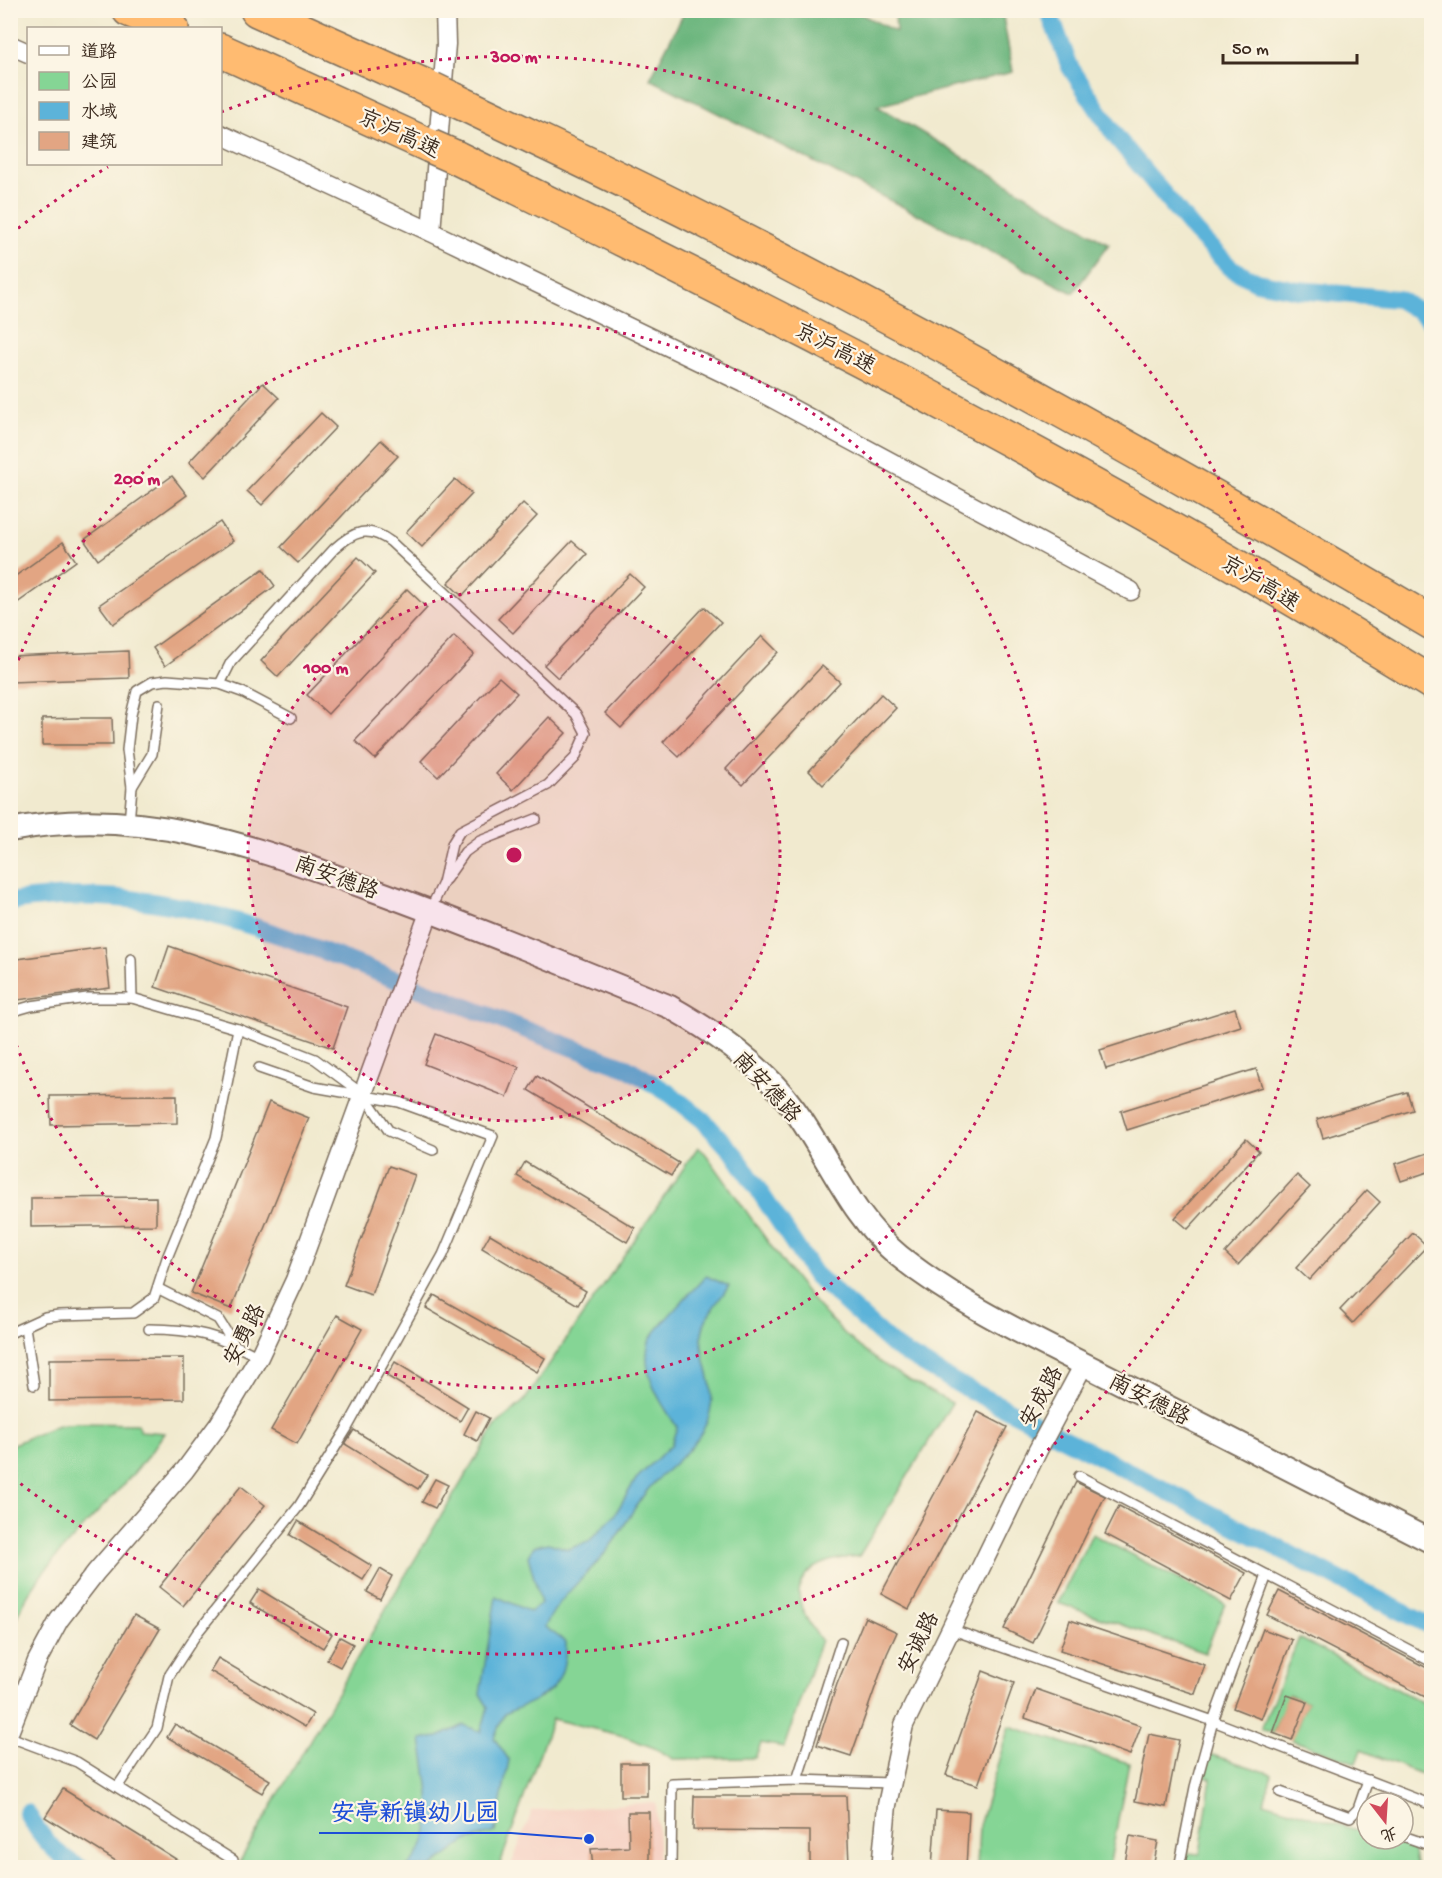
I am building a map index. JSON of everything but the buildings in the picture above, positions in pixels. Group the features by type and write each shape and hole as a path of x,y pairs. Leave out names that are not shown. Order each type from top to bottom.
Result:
{"highway":[{"path":"129,10 170,27"},
{"path":"257,10 443,94 709,223 960,354 1207,490 1431,623"},
{"name":"京沪高速","path":"222,51 442,152 685,269 936,399 1180,534 1431,683"}],"street":[{"path":"431,232 446,44 445,10"},
{"path":"10,45 27,53"},
{"path":"222,135 431,232 744,384 1131,591"},
{"name":"南安德路","path":"10,830 73,824 129,823 206,834 273,853 430,910 670,1007 707,1027 740,1053 793,1107 844,1191 869,1226 897,1255 970,1305 1431,1542"},
{"name":"安勇路","path":"10,1730 37,1660 59,1620 96,1572 185,1470 219,1424 259,1357 295,1280 430,910"},
{"name":"安成路","path":"1038,1450 1084,1364"},
{"name":"安诚路","path":"881,1868 891,1783 904,1725 1038,1450"}],"lane":[{"path":"220,684 231,662 348,536 365,531 379,533 391,542 576,714 586,733 575,758 548,785 460,831 452,844 443,883"},
{"path":"129,823 132,787 127,750 131,715 137,691 152,682 168,680 220,684 242,692 291,718"},
{"path":"132,787 152,754 159,704"},
{"path":"430,910 443,883 465,852 480,841 536,819"},
{"path":"131,959 132,998"},
{"path":"10,1012 31,1006 87,998 132,998 238,1029 315,1059 364,1095 389,1131 433,1150"},
{"path":"10,1333 45,1317 133,1313 146,1305 159,1289 167,1258 216,1138 238,1029"},
{"path":"118,1786 157,1728 169,1676 186,1650 299,1506 346,1430 443,1255 493,1136 399,1102 314,1087 259,1068"},
{"path":"159,1289 218,1319 234,1344"},
{"path":"25,1327 34,1384"},
{"path":"148,1329 194,1330 234,1344 259,1357"},
{"path":"1079,1476 1431,1662"},
{"path":"1179,1868 1195,1786 1213,1721 1267,1575"},
{"path":"950,1629 1213,1721 1368,1780 1389,1791"},
{"path":"797,1780 841,1642"},
{"path":"10,1737 77,1762 233,1860"},
{"path":"671,1868 672,1784 797,1780 891,1783"},
{"path":"1280,1792 1350,1817 1358,1809 1368,1780"},
{"path":"1415,1801 1431,1805"},
{"path":"1415,1840 1431,1846"}],"shaded area":[{"path":"656,1802 659,1867 510,1868 532,1811"}],"green space":[{"path":"685,11 855,11 896,32 895,11 1002,11 1013,72 877,106 1109,244 1073,293 650,79"},
{"path":"698,1147 705,1153 778,1256 818,1307 862,1349 906,1378 952,1403 859,1556 821,1564 809,1571 802,1581 799,1592 801,1606 821,1640 784,1747 761,1743 755,1758 673,1759 657,1749 620,1735 552,1719 499,1867 236,1868 400,1584 496,1425 524,1401"},
{"path":"137,1424 140,1431 164,1433 135,1472 71,1540 40,1577 11,1629 11,1445 58,1425"},
{"path":"1092,1534 1225,1604 1205,1653 1058,1603"},
{"path":"1299,1638 1431,1707 1431,1778 1361,1750 1356,1763 1292,1740 1307,1702 1288,1695 1273,1733 1261,1729"},
{"path":"1009,1726 1129,1763 1109,1867 977,1867 979,1826"},
{"path":"1209,1754 1272,1774 1264,1802 1355,1829 1355,1851 1414,1851 1417,1868 1184,1868 1187,1853 1200,1854 1211,1778 1202,1776"}],"water":[{"path":"706,1276 729,1286 708,1315 704,1325 702,1350 712,1399 704,1428 692,1446 646,1492 611,1546 564,1597 550,1616 545,1627 566,1642 562,1672 557,1682 541,1697 504,1714 494,1738 509,1760 495,1832 466,1841 431,1867 407,1867 422,1848 429,1819 429,1792 421,1739 438,1737 464,1725 481,1732 488,1707 480,1694 496,1596 530,1612 541,1604 528,1556 534,1546 548,1543 568,1549 588,1542 614,1516 636,1479 671,1445 677,1427 659,1398 650,1376 647,1365 649,1342 666,1319"}],"waterway":[{"path":"1048,10 1070,67 1116,137 1196,233 1231,268 1257,282 1298,290 1398,299 1420,312 1432,324"},
{"path":"10,902 61,897 111,897 159,903 206,913 299,942 626,1067 670,1094 703,1120 736,1156 814,1274 896,1348 960,1385 1432,1627"},
{"path":"27,1813 50,1845 81,1868"}],"place":[{"name":"安亭新镇幼儿园","path":"589,1839"}]}
